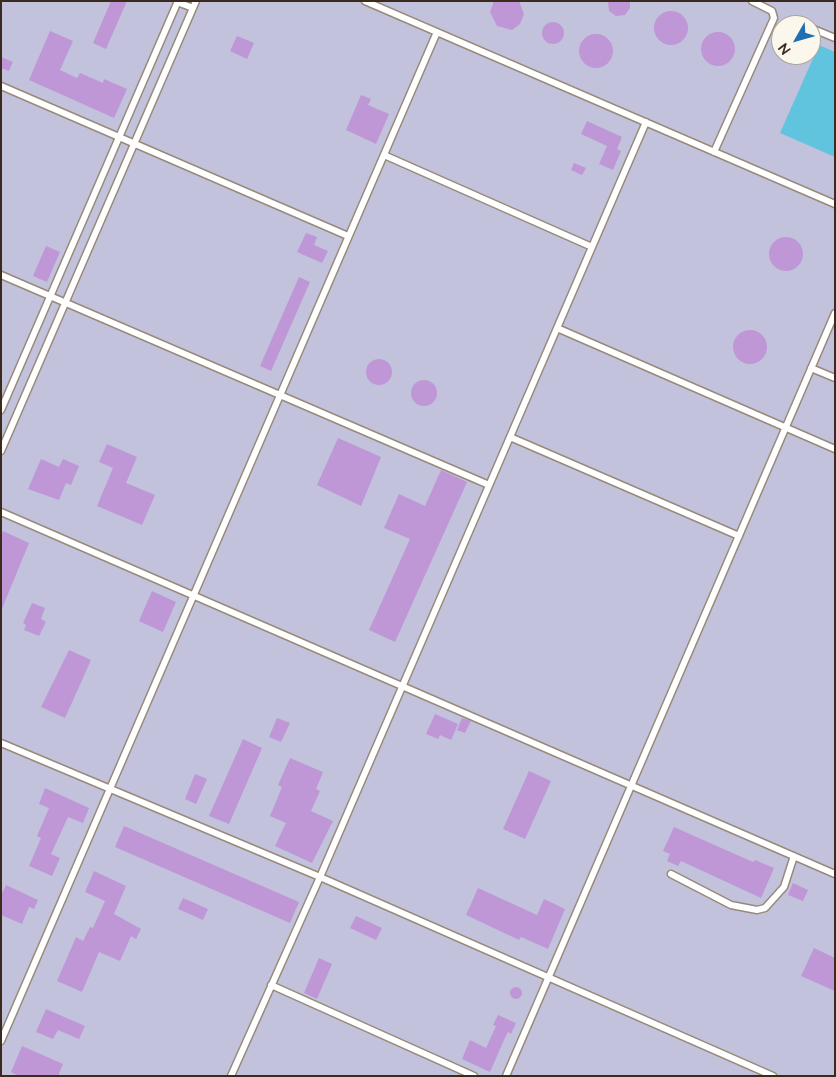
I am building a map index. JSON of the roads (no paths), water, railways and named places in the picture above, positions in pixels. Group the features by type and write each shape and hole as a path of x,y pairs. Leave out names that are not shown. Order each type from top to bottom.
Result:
{"lane":[{"path":"1,450 196,1"},
{"path":"365,1 835,204"},
{"path":"714,152 774,18 772,11 752,1"},
{"path":"1,410 177,2 193,8"},
{"path":"1,1040 436,32"},
{"path":"821,32 835,38"},
{"path":"1,86 348,236"},
{"path":"230,1076 320,877 646,122"},
{"path":"384,155 592,247"},
{"path":"1,275 489,485"},
{"path":"506,1076 835,313"},
{"path":"557,328 835,448"},
{"path":"811,368 835,378"},
{"path":"510,437 739,536"},
{"path":"1,512 632,784 835,874"},
{"path":"1,743 320,877 774,1076"},
{"path":"671,874 731,905 757,910 764,908 784,887 794,856"},
{"path":"271,985 474,1076"}],"water":[{"path":"821,46 835,52 835,157 780,133 810,65 821,65"}]}
